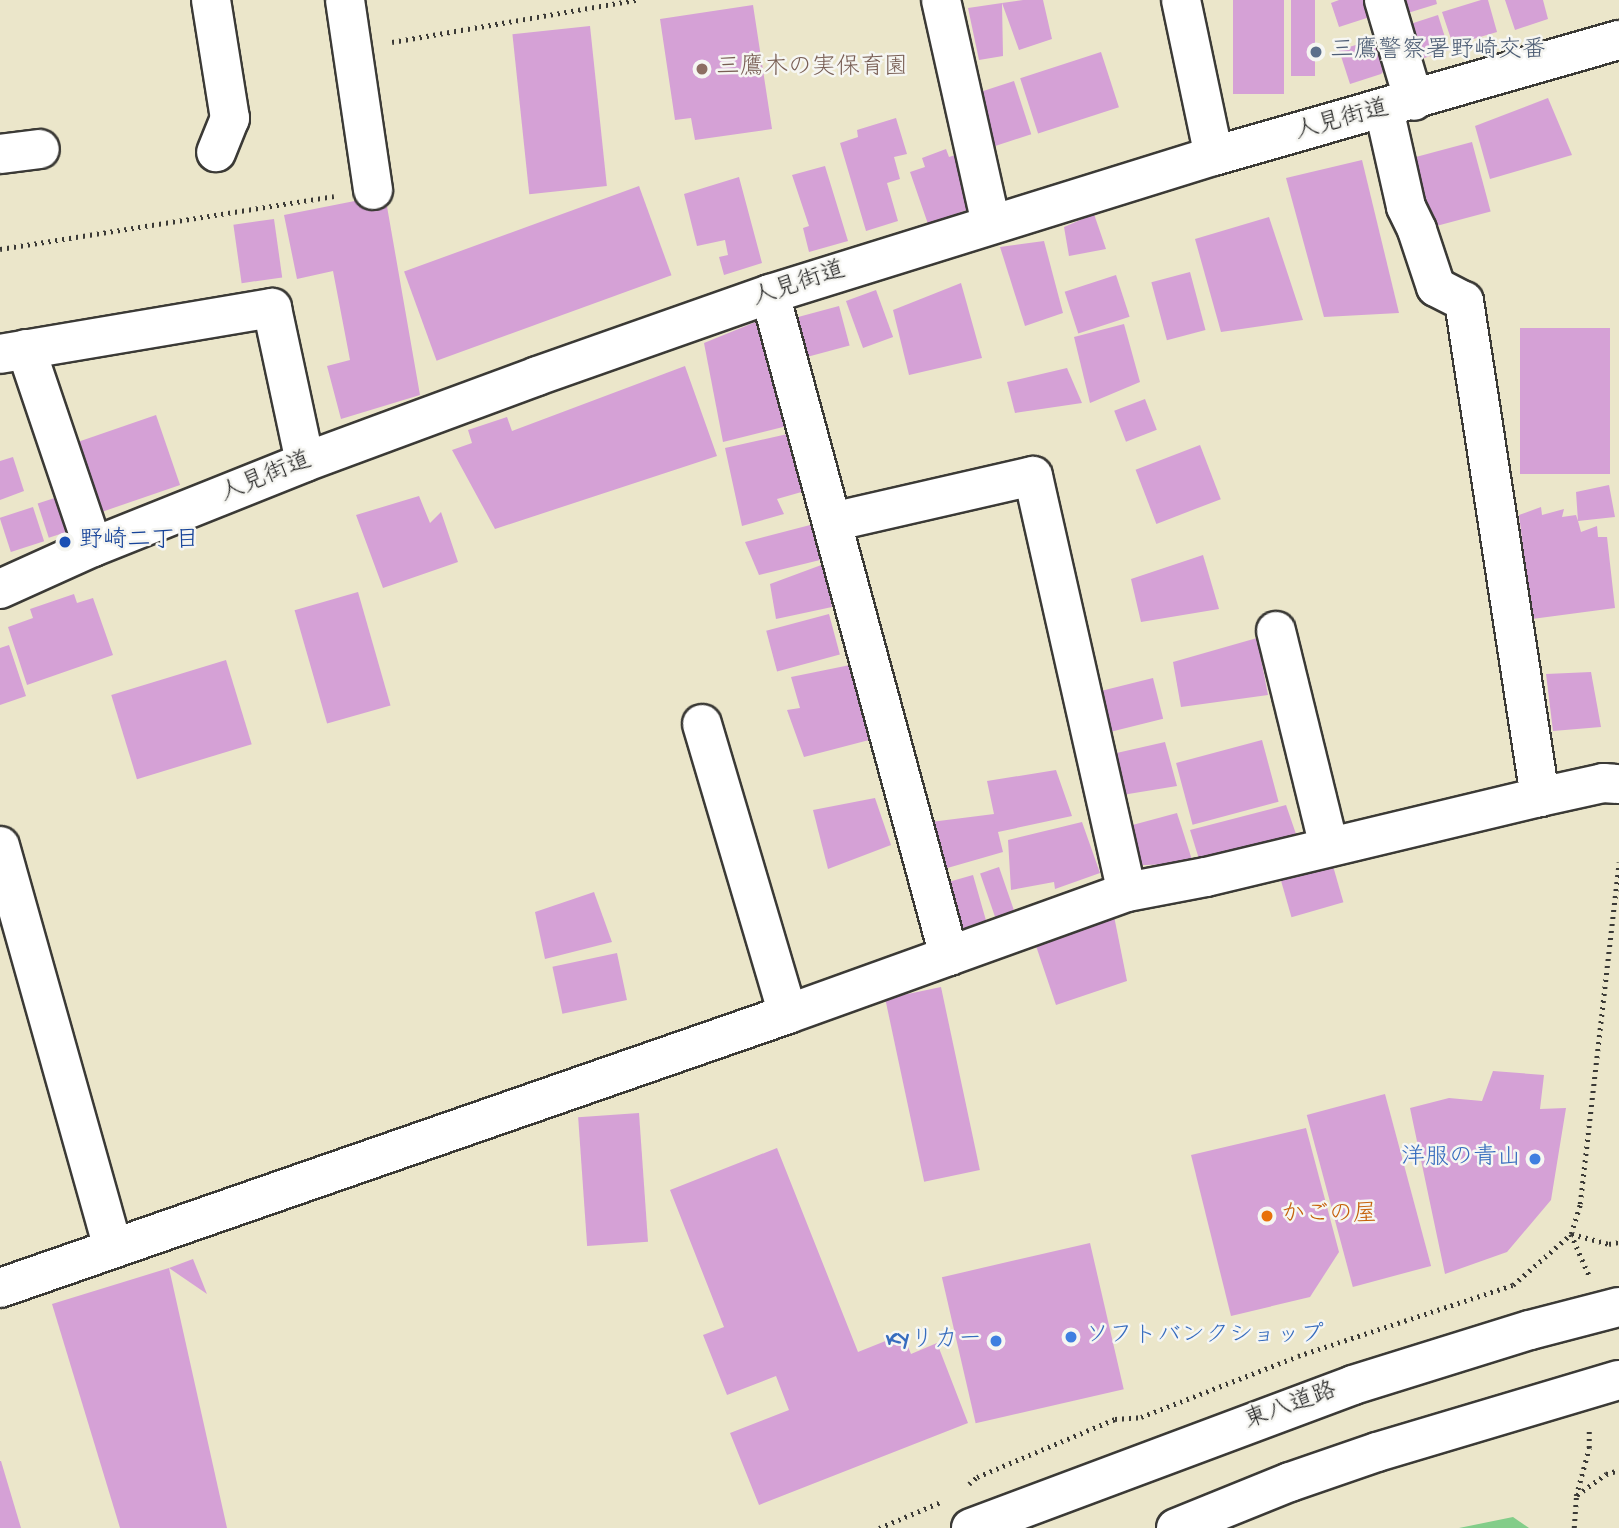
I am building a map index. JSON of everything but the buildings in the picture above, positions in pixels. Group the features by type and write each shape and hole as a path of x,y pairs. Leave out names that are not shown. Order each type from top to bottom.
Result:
{"main road":[{"path":"211,0 230,118 216,152"},
{"path":"345,0 373,190"},
{"path":"941,0 991,223"},
{"path":"1181,0 1214,156"},
{"path":"1384,0 1399,105 1406,207 1418,230 1436,288 1464,301 1540,797"},
{"name":"人見街道","path":"0,589 93,547 304,462 770,294 991,223 1214,156 1619,40"},
{"path":"0,154 40,149"},
{"path":"770,294 949,956"},
{"path":"93,547 13,352 272,308 304,462"},
{"path":"832,522 1033,476 1127,892"},
{"path":"1276,631 1329,847"},
{"path":"702,724 788,1014"},
{"path":"0,1287 788,1014 1127,892 1603,783 1619,785"},
{"path":"0,846 113,1248"},
{"name":"東八道路","path":"971,1528 1353,1385 1530,1330 1619,1307"},
{"path":"1176,1528 1290,1482 1364,1456 1619,1380"}],"path":[{"path":"353,48 636,0"},
{"path":"0,249 373,190"},
{"path":"968,1485 977,1477 1115,1419 1141,1417 1298,1356 1513,1285 1571,1234 1580,1204 1619,862"},
{"path":"1571,1234 1609,1244 1619,1242"},
{"path":"1571,1234 1589,1275"},
{"path":"1574,1528 1576,1496 1589,1448"},
{"path":"1576,1496 1606,1474 1619,1470"},
{"path":"879,1528 947,1499"}],"green space":[{"path":"1513,1517 1529,1528 1459,1528"}],"place":[{"name":"三鷹警察署野崎交番","path":"1316,52"},
{"name":"三鷹木の実保育園","path":"702,69"},
{"name":"野崎二丁目","path":"65,542"},
{"name":"洋服の青山","path":"1535,1159"},
{"name":"かごの屋","path":"1267,1216"},
{"name":"ソフトバンクショップ","path":"1071,1337"},
{"name":"KYリカー","path":"996,1341"}]}
